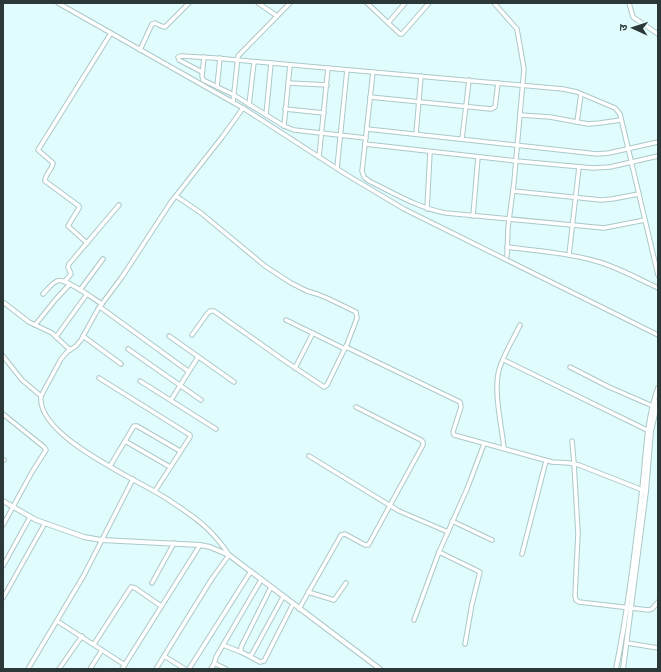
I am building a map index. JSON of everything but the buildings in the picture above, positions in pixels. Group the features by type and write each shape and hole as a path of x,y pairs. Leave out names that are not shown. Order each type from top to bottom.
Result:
{"street":[{"path":"58,3 233,102 388,200 658,335"},
{"path":"140,50 152,24 155,22 165,27 188,3"},
{"path":"258,3 277,16"},
{"path":"233,102 237,60 240,54 290,3"},
{"path":"367,3 398,34 402,34 429,3"},
{"path":"388,23 405,3"},
{"path":"494,3 517,29 524,69 518,145 509,219 507,256"},
{"path":"629,3 633,17 658,34"},
{"path":"87,243 68,226 79,206 45,182 45,178 53,164 38,150 111,33"},
{"path":"202,72 179,60 178,57 220,58 570,90 615,108 619,112 658,275"},
{"path":"204,57 202,79 234,95 284,126 294,130 366,138"},
{"path":"217,87 220,58"},
{"path":"250,105 254,62"},
{"path":"266,115 271,63"},
{"path":"284,126 290,65"},
{"path":"319,157 328,68"},
{"path":"337,168 347,70"},
{"path":"373,72 362,171 366,179 427,209 473,216 572,226 611,228 645,220"},
{"path":"416,134 421,76"},
{"path":"462,139 469,80"},
{"path":"288,83 327,85"},
{"path":"370,97 490,110 494,108 498,83"},
{"path":"577,122 581,94"},
{"path":"229,555 209,530 170,501 155,491 86,453 56,428 40,402 41,396 65,353 76,346 101,305 122,277 176,196 224,136 243,108"},
{"path":"285,109 324,113"},
{"path":"520,115 550,117 595,124 621,120"},
{"path":"367,129 597,154 609,153 658,142"},
{"path":"365,144 579,167 610,167 658,156"},
{"path":"427,209 430,152"},
{"path":"473,216 478,157"},
{"path":"569,255 579,167"},
{"path":"513,191 609,200 639,194"},
{"path":"176,196 201,213 265,266 306,291 322,296 356,312 357,318 326,386 322,386 212,311 207,314 192,335"},
{"path":"65,282 71,274 68,267 69,264 119,205"},
{"path":"507,247 588,259 610,265 658,288"},
{"path":"80,290 103,259"},
{"path":"43,294 56,281 60,280 70,284 87,294 188,371"},
{"path":"35,325 70,284"},
{"path":"56,337 87,294"},
{"path":"3,302 35,325 47,330 70,350"},
{"path":"286,320 388,366 460,402 461,407 453,434 546,461 557,463 574,463 644,491"},
{"path":"504,449 497,385 499,372 520,325"},
{"path":"295,368 312,333"},
{"path":"83,336 120,364"},
{"path":"170,336 234,382"},
{"path":"128,349 201,400"},
{"path":"3,356 22,380 41,396"},
{"path":"170,400 198,357"},
{"path":"504,360 647,430"},
{"path":"570,367 654,407"},
{"path":"99,378 189,434 190,437 155,491"},
{"path":"140,381 216,428"},
{"path":"644,491 647,430 658,388"},
{"path":"623,669 644,491 656,419 654,407 658,401"},
{"path":"299,609 341,535 345,534 365,545 368,545 423,444 423,442 356,407"},
{"path":"3,414 46,450 32,472 3,525"},
{"path":"110,466 134,426 180,452"},
{"path":"125,441 170,467"},
{"path":"572,441 578,541 575,598 579,602 650,610 654,608 658,602"},
{"path":"414,620 439,552 467,489 484,444"},
{"path":"309,456 390,506 448,532"},
{"path":"522,554 546,461"},
{"path":"28,669 84,575 133,479"},
{"path":"3,502 12,508 45,523 84,537 101,540 200,545 210,547 229,555 380,669"},
{"path":"3,566 30,516"},
{"path":"452,521 492,540"},
{"path":"3,598 45,523"},
{"path":"152,583 174,543"},
{"path":"122,669 200,545"},
{"path":"439,552 480,572 470,612 465,644"},
{"path":"156,669 211,580 229,555"},
{"path":"189,669 251,571"},
{"path":"211,669 216,657 261,580"},
{"path":"308,592 334,600 346,583"},
{"path":"94,644 131,587 161,606"},
{"path":"241,652 241,647 271,587"},
{"path":"248,656 252,654 283,597"},
{"path":"223,645 260,662 264,661 293,604"},
{"path":"616,669 629,608"},
{"path":"57,621 125,665"},
{"path":"59,669 82,636"},
{"path":"627,643 658,648"},
{"path":"90,669 102,650"},
{"path":"164,656 185,669"},
{"path":"214,664 226,669"}]}
